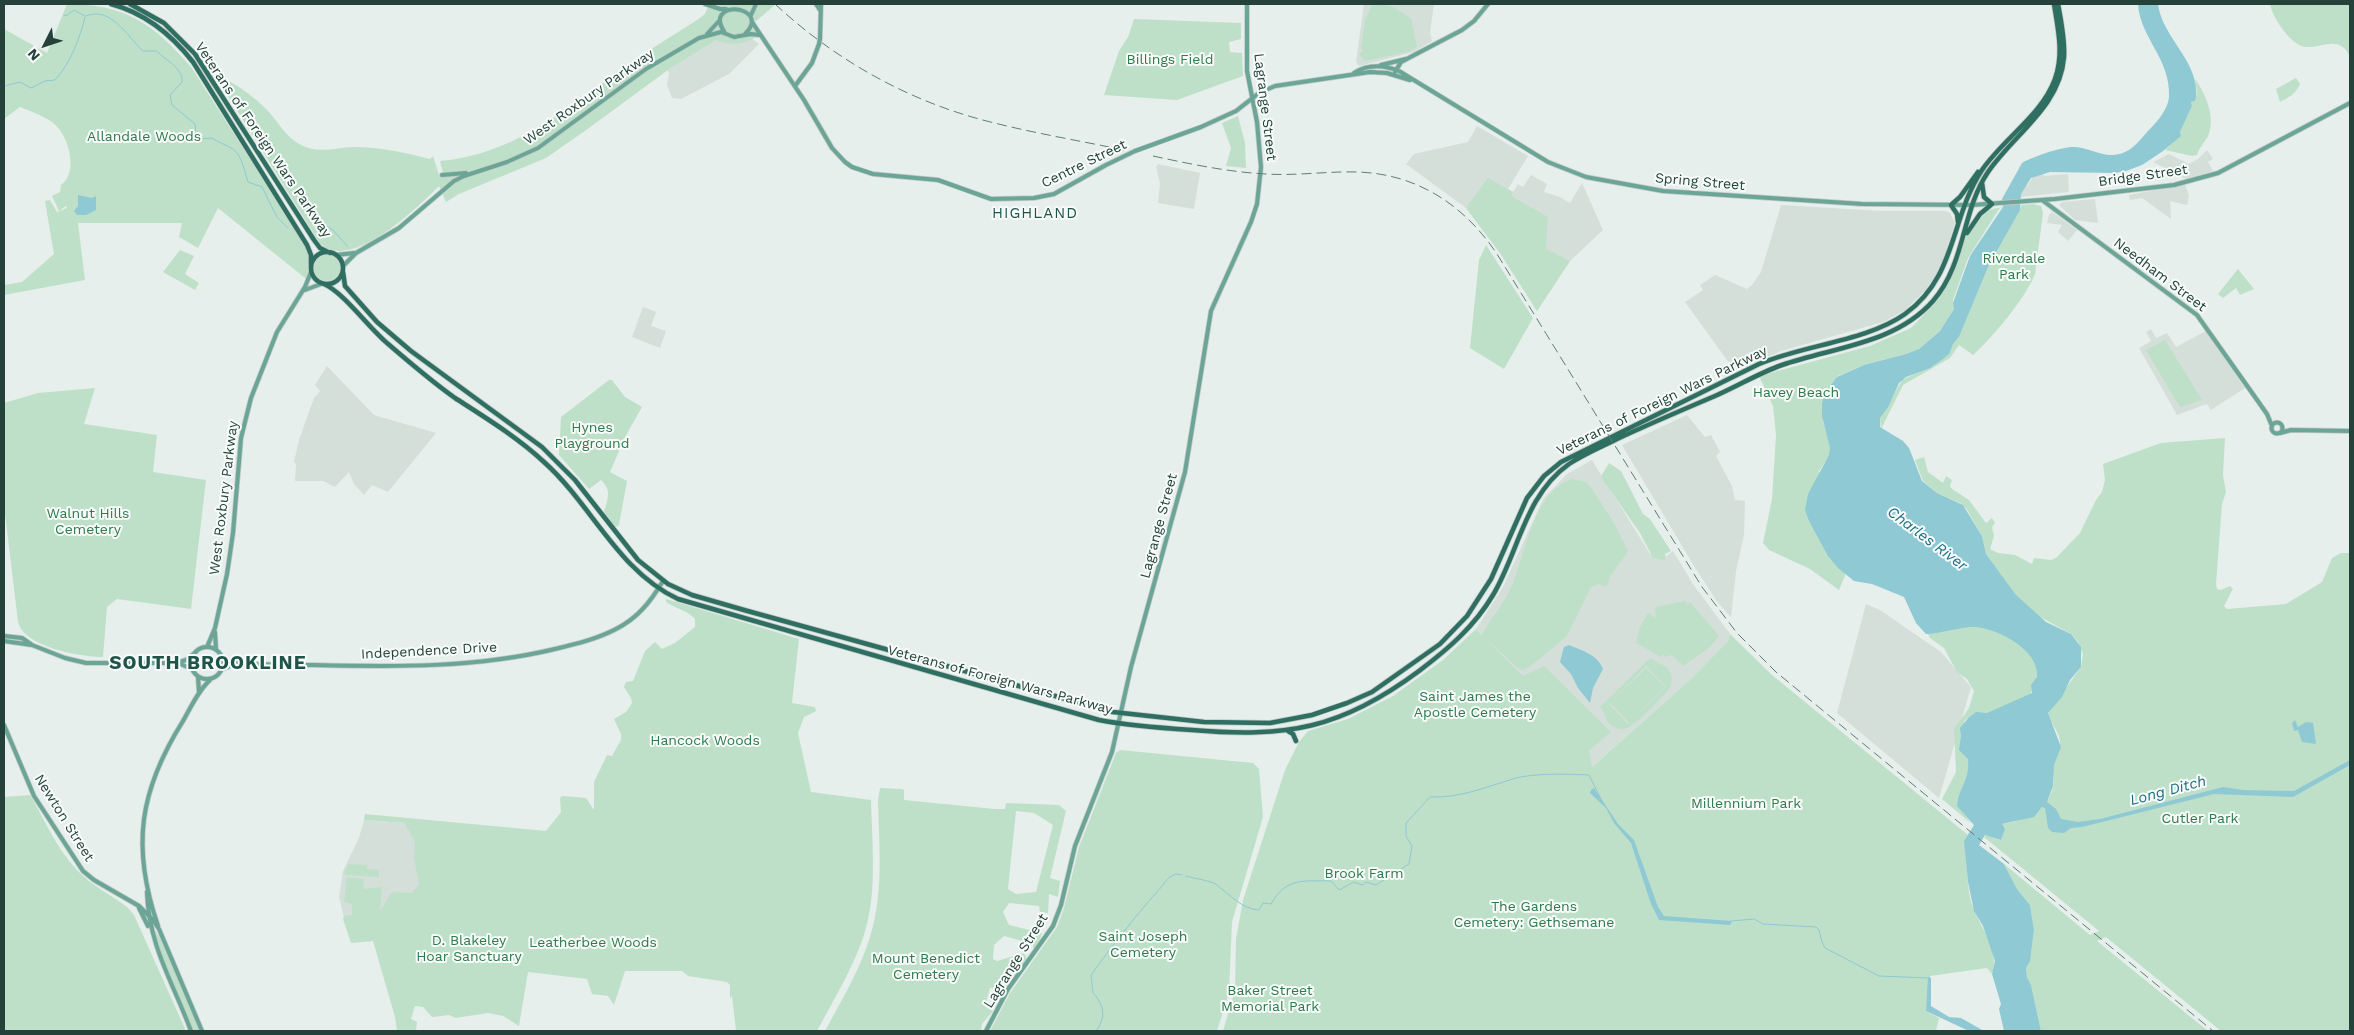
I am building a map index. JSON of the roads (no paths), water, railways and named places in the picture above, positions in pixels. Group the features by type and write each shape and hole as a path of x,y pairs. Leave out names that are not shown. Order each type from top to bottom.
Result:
{"highway":[{"name":"Veterans of Foreign Wars Parkway","path":"111,4 153,22 193,62 307,245 311,254 311,266"},
{"name":"Veterans of Foreign Wars Parkway","path":"130,4 164,23 195,54 315,243 330,253"},
{"name":"Veterans of Foreign Wars Parkway","path":"343,269 345,286 377,322 411,351 542,447 571,476 640,562 663,581 692,595 1090,707 1121,714 1199,722 1265,723 1298,719 1352,702 1391,680 1452,633 1480,598 1530,493 1550,470 1572,455 1766,361 1874,329 1898,318 1920,301 1938,280 1945,265 1975,182 1989,161 2040,106 2052,85 2060,53 2054,4"},
{"name":"Veterans of Foreign Wars Parkway","path":"323,284 336,289 372,329 419,370 534,453 563,481 636,571 658,589 678,600 1081,715 1119,723 1218,732 1286,731 1329,720 1365,706 1394,689 1443,653 1468,630 1485,608 1499,584 1537,498 1556,475 1577,459 1776,367 1876,338 1903,326 1924,311 1940,292 1954,268 1972,205 1982,182 1999,158 2046,104 2056,88 2063,67 2064,50 2058,4"},
{"path":"1958,227 1958,215 1951,205 1960,198 1972,179 1989,161"},
{"path":"1963,239 1978,216 1992,204 1984,197 1982,182"},
{"path":"330,253 336,255 343,269 336,282 323,284 314,279 311,266 317,255 330,253"},
{"path":"1898,318 1903,326"},
{"path":"601,528 608,522"},
{"path":"1502,555 1510,558"},
{"path":"1286,731 1293,734 1296,741"}],"main road":[{"path":"705,4 711,7 726,9"},
{"path":"720,18 726,9 733,5 755,4 749,30 744,35"},
{"path":"816,4 820,10"},
{"path":"794,86 811,65 820,44 821,4"},
{"name":"Lagrange Street","path":"986,1031 1008,989 1053,926 1061,905 1075,846 1111,755 1131,667 1186,472 1211,311 1251,222 1258,198 1261,167 1259,130 1247,72 1247,4"},
{"path":"1395,72 1398,65 1408,58 1462,30 1474,21 1488,4"},
{"path":"742,6 751,20"},
{"path":"711,7 720,18 721,27 727,34 737,37 753,34 760,37"},
{"name":"West Roxbury Parkway","path":"708,34 720,18"},
{"name":"Centre Street","path":"751,20 832,148 852,168 874,174 938,180 982,196 1002,199 1034,198 1054,194 1106,165 1141,149 1208,124 1236,111 1263,91 1279,84 1354,73 1395,72"},
{"name":"West Roxbury Parkway","path":"343,269 356,253 399,228 445,187 474,172 507,162 538,148 646,69 680,48 708,34 721,32 727,34"},
{"path":"1376,66 1408,58"},
{"name":"Centre Street","path":"1354,73 1376,66 1395,72"},
{"name":"Spring Street","path":"1395,72 1412,80 1548,162 1593,179 1656,190 1754,198 1965,206 2012,202"},
{"name":"Bridge Street","path":"2012,202 2166,186 2212,175 2350,103"},
{"path":"442,175 474,172"},
{"name":"Needham Street","path":"2055,199 2056,207 2062,214"},
{"name":"Needham Street","path":"2042,200 2197,315 2267,414 2272,426"},
{"name":"West Roxbury Parkway","path":"336,255 356,253"},
{"name":"West Roxbury Parkway","path":"207,647 215,628 229,560 240,447 246,414 268,352 284,319 301,293 311,272"},
{"path":"301,293 323,284"},
{"name":"Needham Street","path":"2267,414 2278,423"},
{"path":"2291,430 2282,427 2278,423 2272,426 2273,432 2280,433 2291,430 2350,430"},
{"path":"2280,433 2282,427"},
{"name":"Independence Drive","path":"256,663 350,666 466,663 535,654 597,638 617,628 646,606 663,581"},
{"name":"West Roxbury Parkway","path":"215,628 216,649"},
{"path":"4,636 14,636 28,640 32,645"},
{"path":"4,641 32,645 65,658 86,662 176,663 186,660 196,652 207,647 216,649 224,660 223,669 218,676 210,680 199,692 160,761 148,795 142,826 148,914 154,945 190,1031"},
{"path":"196,652 191,660 192,669 198,677 199,692"},
{"path":"224,660 256,663"},
{"path":"176,663 192,669"},
{"path":"223,669 233,665 256,663"},
{"path":"198,677 210,680"},
{"name":"Newton Street","path":"4,725 34,796 79,866 94,880 131,901 148,914 160,929 202,1031"},
{"path":"146,880 160,929"},
{"name":"Newton Street","path":"131,901 143,915 154,945"}],"water":[{"name":"Charles River","path":"2138,4 2158,4 2166,28 2192,72 2196,85 2196,98 2195,101 2191,102 2192,106 2180,132 2181,136 2142,165 2126,171 2115,173 2050,172 2031,178 2021,194 2020,210 1989,265 1959,337 1953,344 1949,354 1930,368 1906,377 1899,383 1888,407 1880,418 1880,427 1903,441 1909,448 1922,481 1937,493 1963,505 1982,536 1986,554 2016,595 2046,622 2071,634 2081,647 2081,667 2070,680 2062,697 2048,713 2061,747 2054,765 2053,786 2047,802 2056,809 2061,819 2078,822 2100,819 2223,787 2243,790 2294,791 2350,760 2350,765 2293,797 2214,794 2082,827 2071,828 2064,833 2052,832 2048,828 2045,808 2042,807 2034,817 2002,824 2005,829 2001,840 1985,835 1979,845 2004,864 2017,889 2030,905 2034,930 2030,961 2026,968 2041,1031 2004,1031 1999,1009 2001,1004 1992,974 1995,961 1983,926 1974,911 1968,882 1964,841 1974,825 1957,806 1968,767 1968,759 1959,750 1960,728 1976,712 1987,713 2032,693 2031,685 2037,677 2036,667 2032,658 2025,650 1996,632 1971,627 1926,634 1916,623 1904,597 1872,584 1854,581 1838,568 1828,556 1805,510 1808,494 1829,455 1830,448 1822,416 1824,394 1837,377 1864,365 1919,349 1940,331 1954,309 1953,303 1970,256 2003,207 2002,199 2022,163 2068,147 2111,155 2125,152 2138,142 2162,115 2169,97 2168,83 2161,60 2144,28"},
{"path":"78,195 92,198 96,196 96,210 86,215 77,215 74,211 78,206"},
{"path":"1569,645 1593,657 1601,664 1603,669 1593,688 1590,703 1578,688 1571,674 1560,662 1564,647"},
{"path":"2295,720 2298,727 2306,722 2313,723 2316,744 2302,742 2298,730 2294,731 2292,723"},
{"path":"1594,788 1618,824 1634,840 1658,907 1664,916 1732,921 1730,925 1659,920 1651,904 1631,843 1614,823 1606,808 1590,793"},
{"path":"1928,977 1931,978 1931,1006 1949,1017 1961,1018 1984,1031 1969,1031 1926,1011"}],"waterway":[{"path":"64,15 66,16 74,10 85,16"},
{"path":"86,16 95,14 111,18 143,51 157,51 174,66 180,73 182,82 170,95 172,105 195,124 196,133 201,139 212,138 231,148 239,155 248,182 262,187 277,217 288,228"},
{"path":"4,86 20,82 31,88 45,81 55,80 74,50 85,17"},
{"path":"306,214 333,230 348,247"},
{"path":"1186,876 1214,883 1242,904 1259,910 1263,903 1271,904 1283,889 1296,882 1331,881 1339,890 1354,882 1362,885 1366,882 1376,885 1409,864 1412,846 1406,836 1406,823 1430,797 1463,794 1524,776 1572,774 1589,775 1602,801"},
{"path":"1096,1031 1103,1017 1103,1012 1100,1003 1093,993 1091,975 1167,879 1176,874 1182,875"},
{"path":"1731,921 1754,919 1763,924 1816,927 1819,930 1825,948 1879,976 1929,978"}],"railway":[{"path":"775,4 797,24 845,59 896,88 923,100 997,124 1124,150"},
{"path":"1153,156 1252,173 1358,172 1380,174 1420,186 1455,207 1470,221 1497,254 1702,587 1737,633 1776,672 2213,1031"}],"district":[{"name":"HIGHLAND","path":"1035,214"},
{"name":"SOUTH BROOKLINE","path":"208,663"}],"park label":[{"name":"Billings Field","path":"1170,60"},
{"name":"Allandale Woods","path":"144,137"},
{"name":"Riverdale Park","path":"2014,268"},
{"name":"Havey Beach","path":"1796,393"},
{"name":"Hynes Playground","path":"592,436"},
{"name":"Walnut Hills Cemetery","path":"88,522"},
{"name":"Saint James the Apostle Cemetery","path":"1475,706"},
{"name":"Hancock Woods","path":"705,741"},
{"name":"Millennium Park","path":"1746,804"},
{"name":"Cutler Park","path":"2200,819"},
{"name":"Brook Farm","path":"1364,874"},
{"name":"The Gardens Cemetery: Gethsemane","path":"1534,916"},
{"name":"Leatherbee Woods","path":"593,943"},
{"name":"Saint Joseph Cemetery","path":"1143,946"},
{"name":"D. Blakeley Hoar Sanctuary","path":"469,950"},
{"name":"Mount Benedict Cemetery","path":"926,968"},
{"name":"Baker Street Memorial Park","path":"1270,1000"}],"water label":[{"name":"Long Ditch","path":"2168,791"}]}
